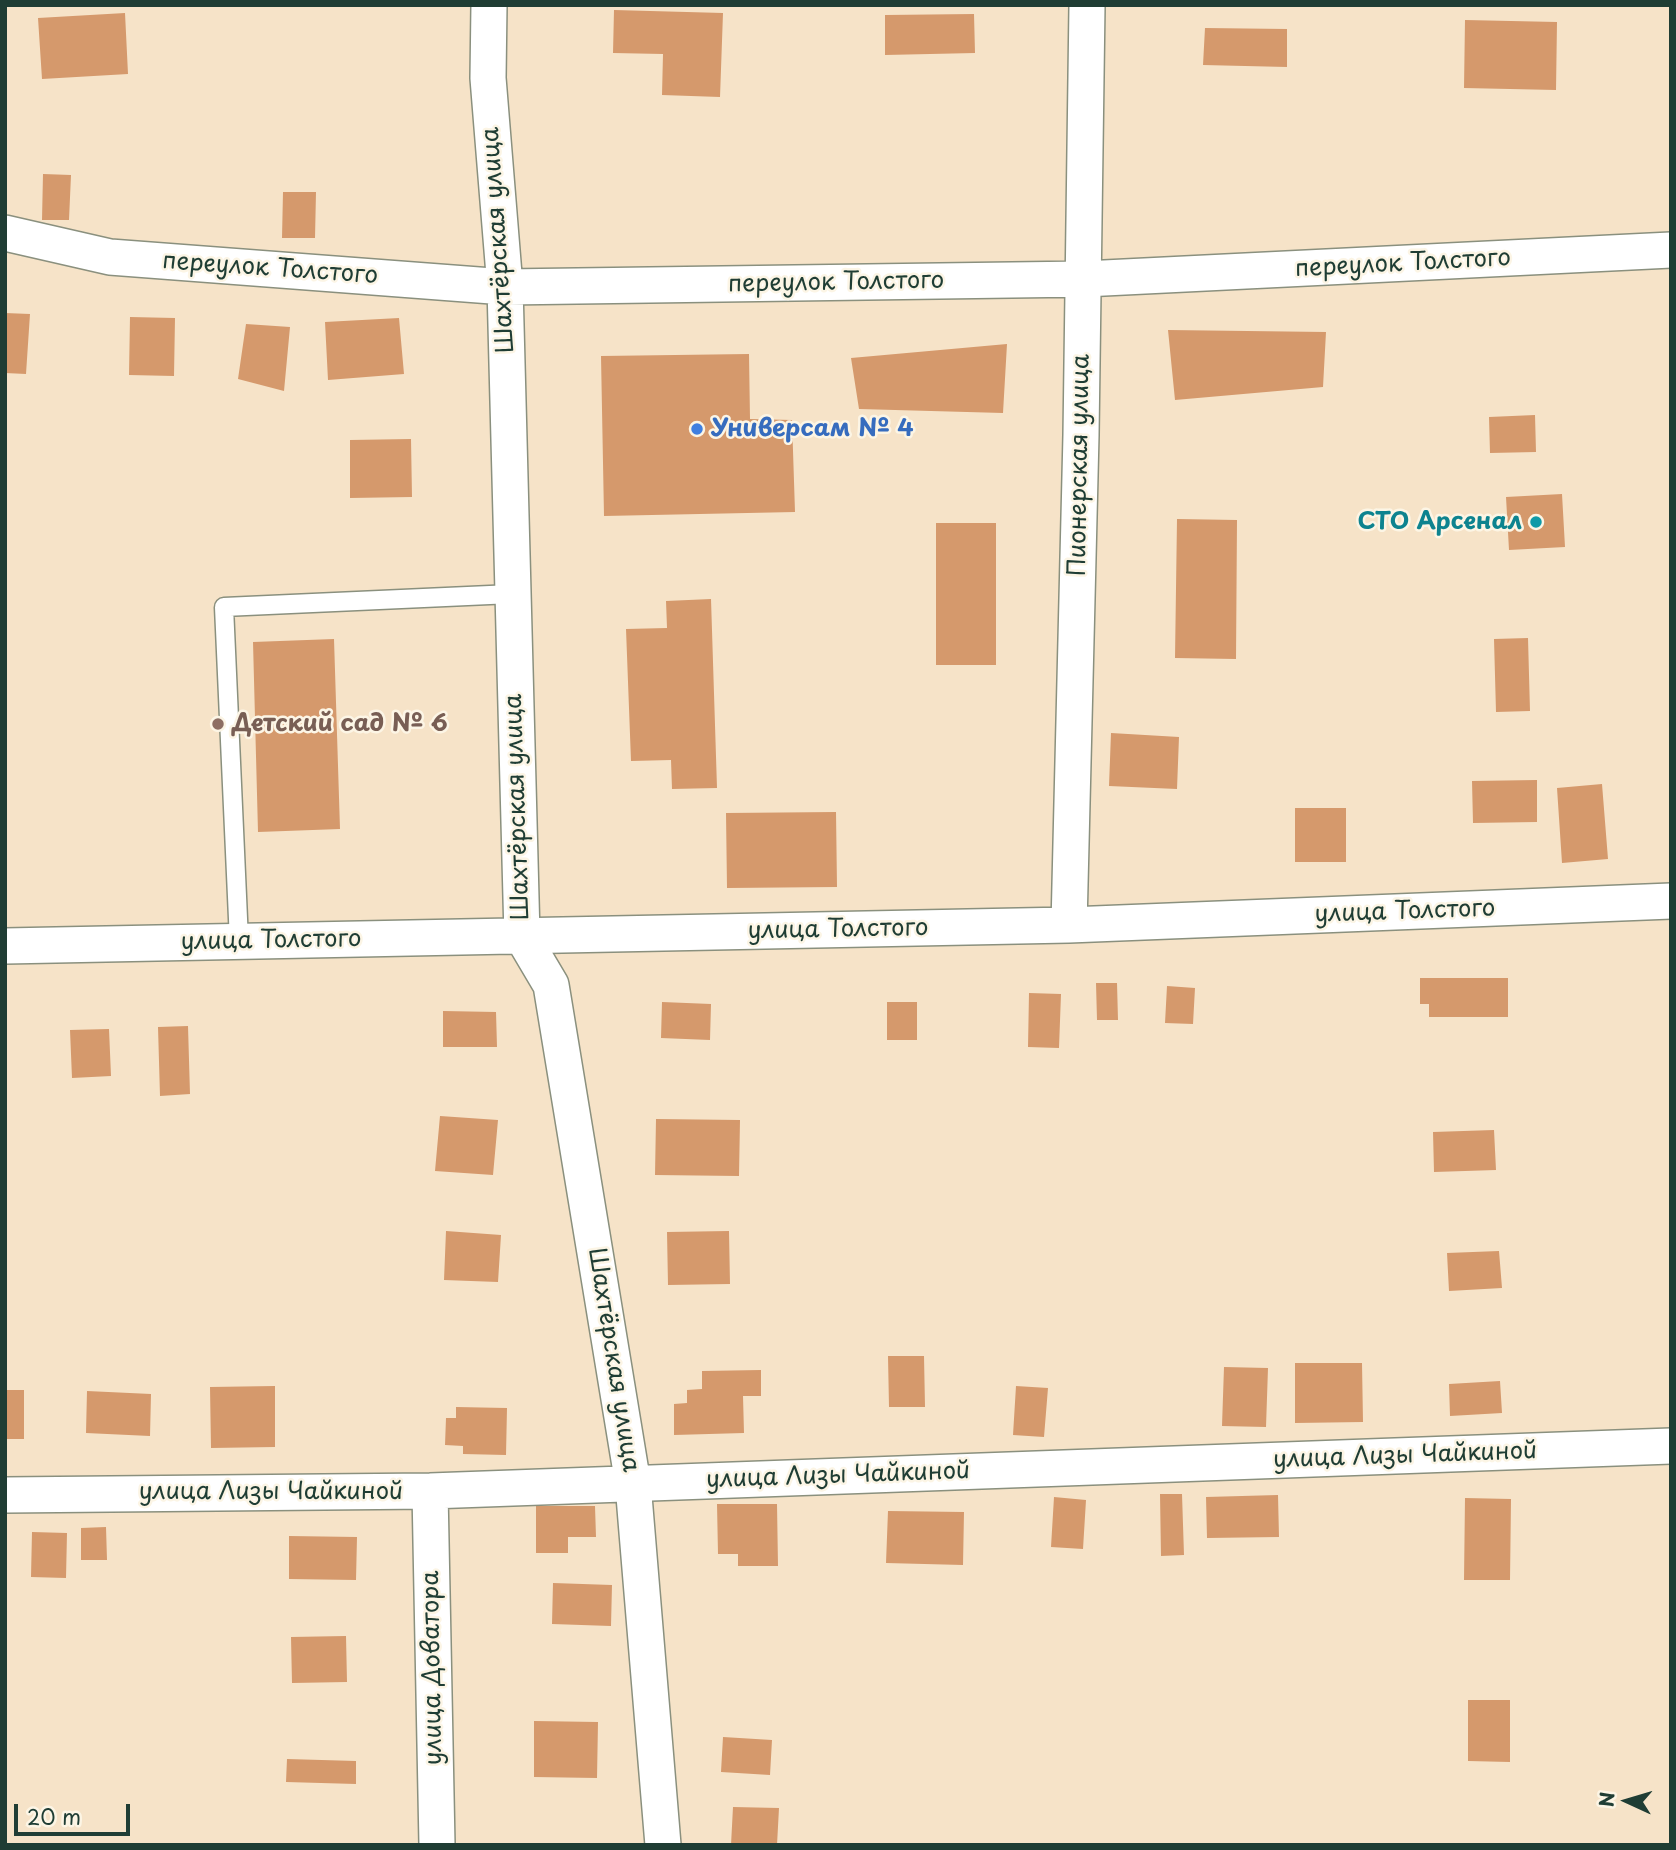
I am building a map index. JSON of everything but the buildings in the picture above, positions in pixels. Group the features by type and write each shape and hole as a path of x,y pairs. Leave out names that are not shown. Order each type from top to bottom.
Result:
{"street":[{"name":"Шахтёрская улица","path":"489,5 488,78 505,287 522,936 551,985 633,1484 663,1845"},
{"name":"Пионерская улица","path":"1069,925 1084,279 1087,5"},
{"name":"переулок Толстого","path":"5,233 110,257 505,287 1084,279 1671,250"},
{"name":"улица Толстого","path":"5,946 1069,925 1671,901"},
{"name":"улица Лизы Чайкиной","path":"5,1495 430,1491 1671,1446"},
{"name":"улица Доватора","path":"430,1491 437,1845"}],"lane":[{"path":"239,941 224,607 512,594"}],"place":[{"name":"Универсам № 4","path":"697,429"},
{"name":"СТО Арсенал","path":"1536,522"},
{"name":"Детский сад № 6","path":"218,724"}]}
